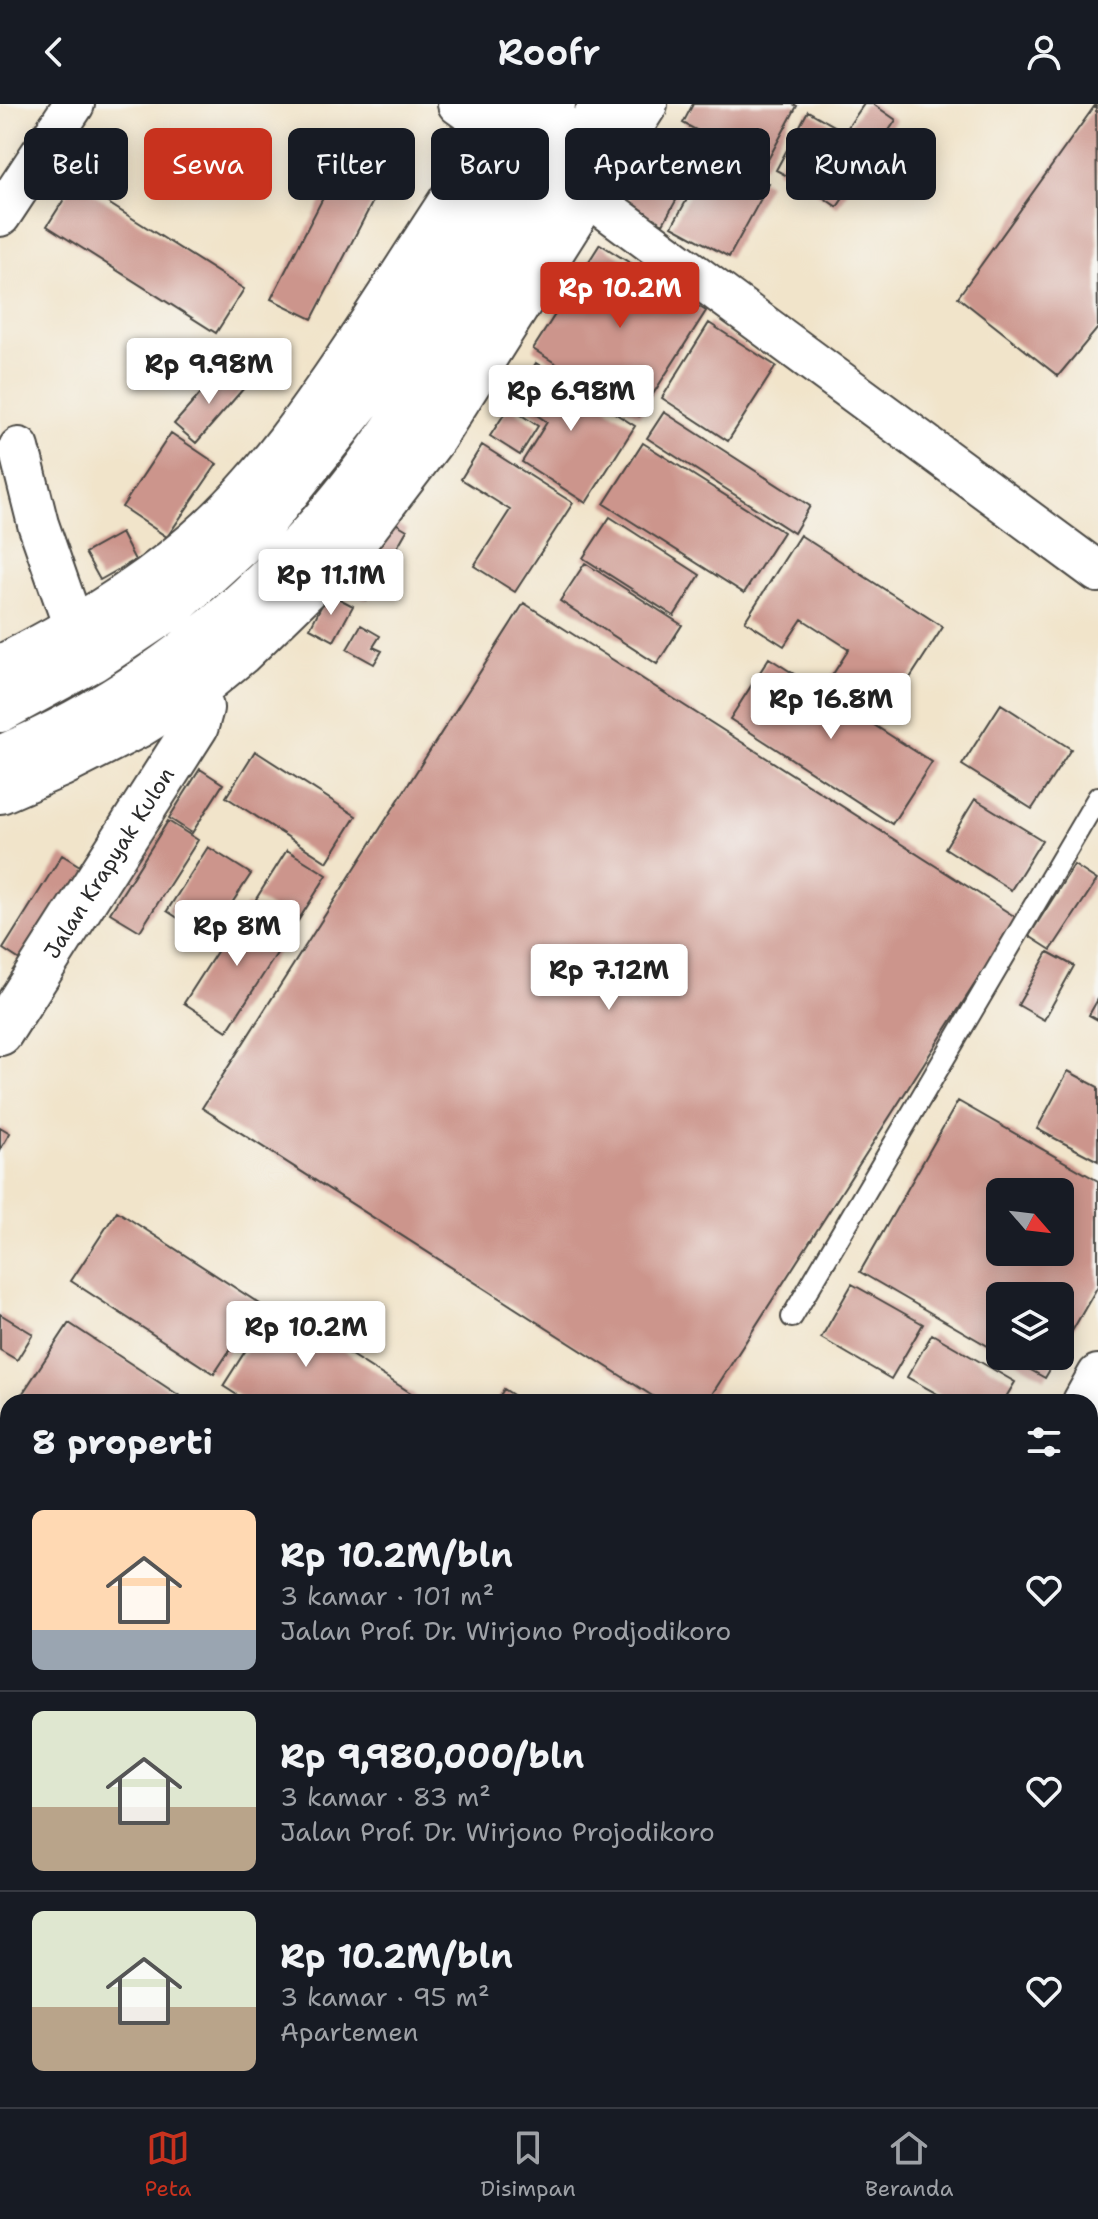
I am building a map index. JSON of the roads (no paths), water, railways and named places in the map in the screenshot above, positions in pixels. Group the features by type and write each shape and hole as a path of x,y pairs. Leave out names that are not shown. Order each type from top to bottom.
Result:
{"main road":[{"path":"0,710 92,660 170,608 259,527 362,398 553,104"},
{"path":"0,758 125,695 191,648 268,579 324,520 388,440 604,104"},
{"path":"630,128 645,104"},
{"path":"0,668 75,630 134,592 195,543 257,481 325,393 507,118"},
{"path":"0,791 139,725 195,690 240,653 354,542 434,437 584,200"},
{"name":"Jalan Krapyak Kulon","path":"0,1033 196,726 201,708 195,690"}],"street":[{"path":"0,216 74,104"},
{"path":"458,104 507,118"},
{"path":"594,200 1098,572"},
{"path":"19,448 38,524 75,630"},
{"path":"1087,1394 1098,1375"}],"lane":[{"path":"792,1317 1098,797"}]}
